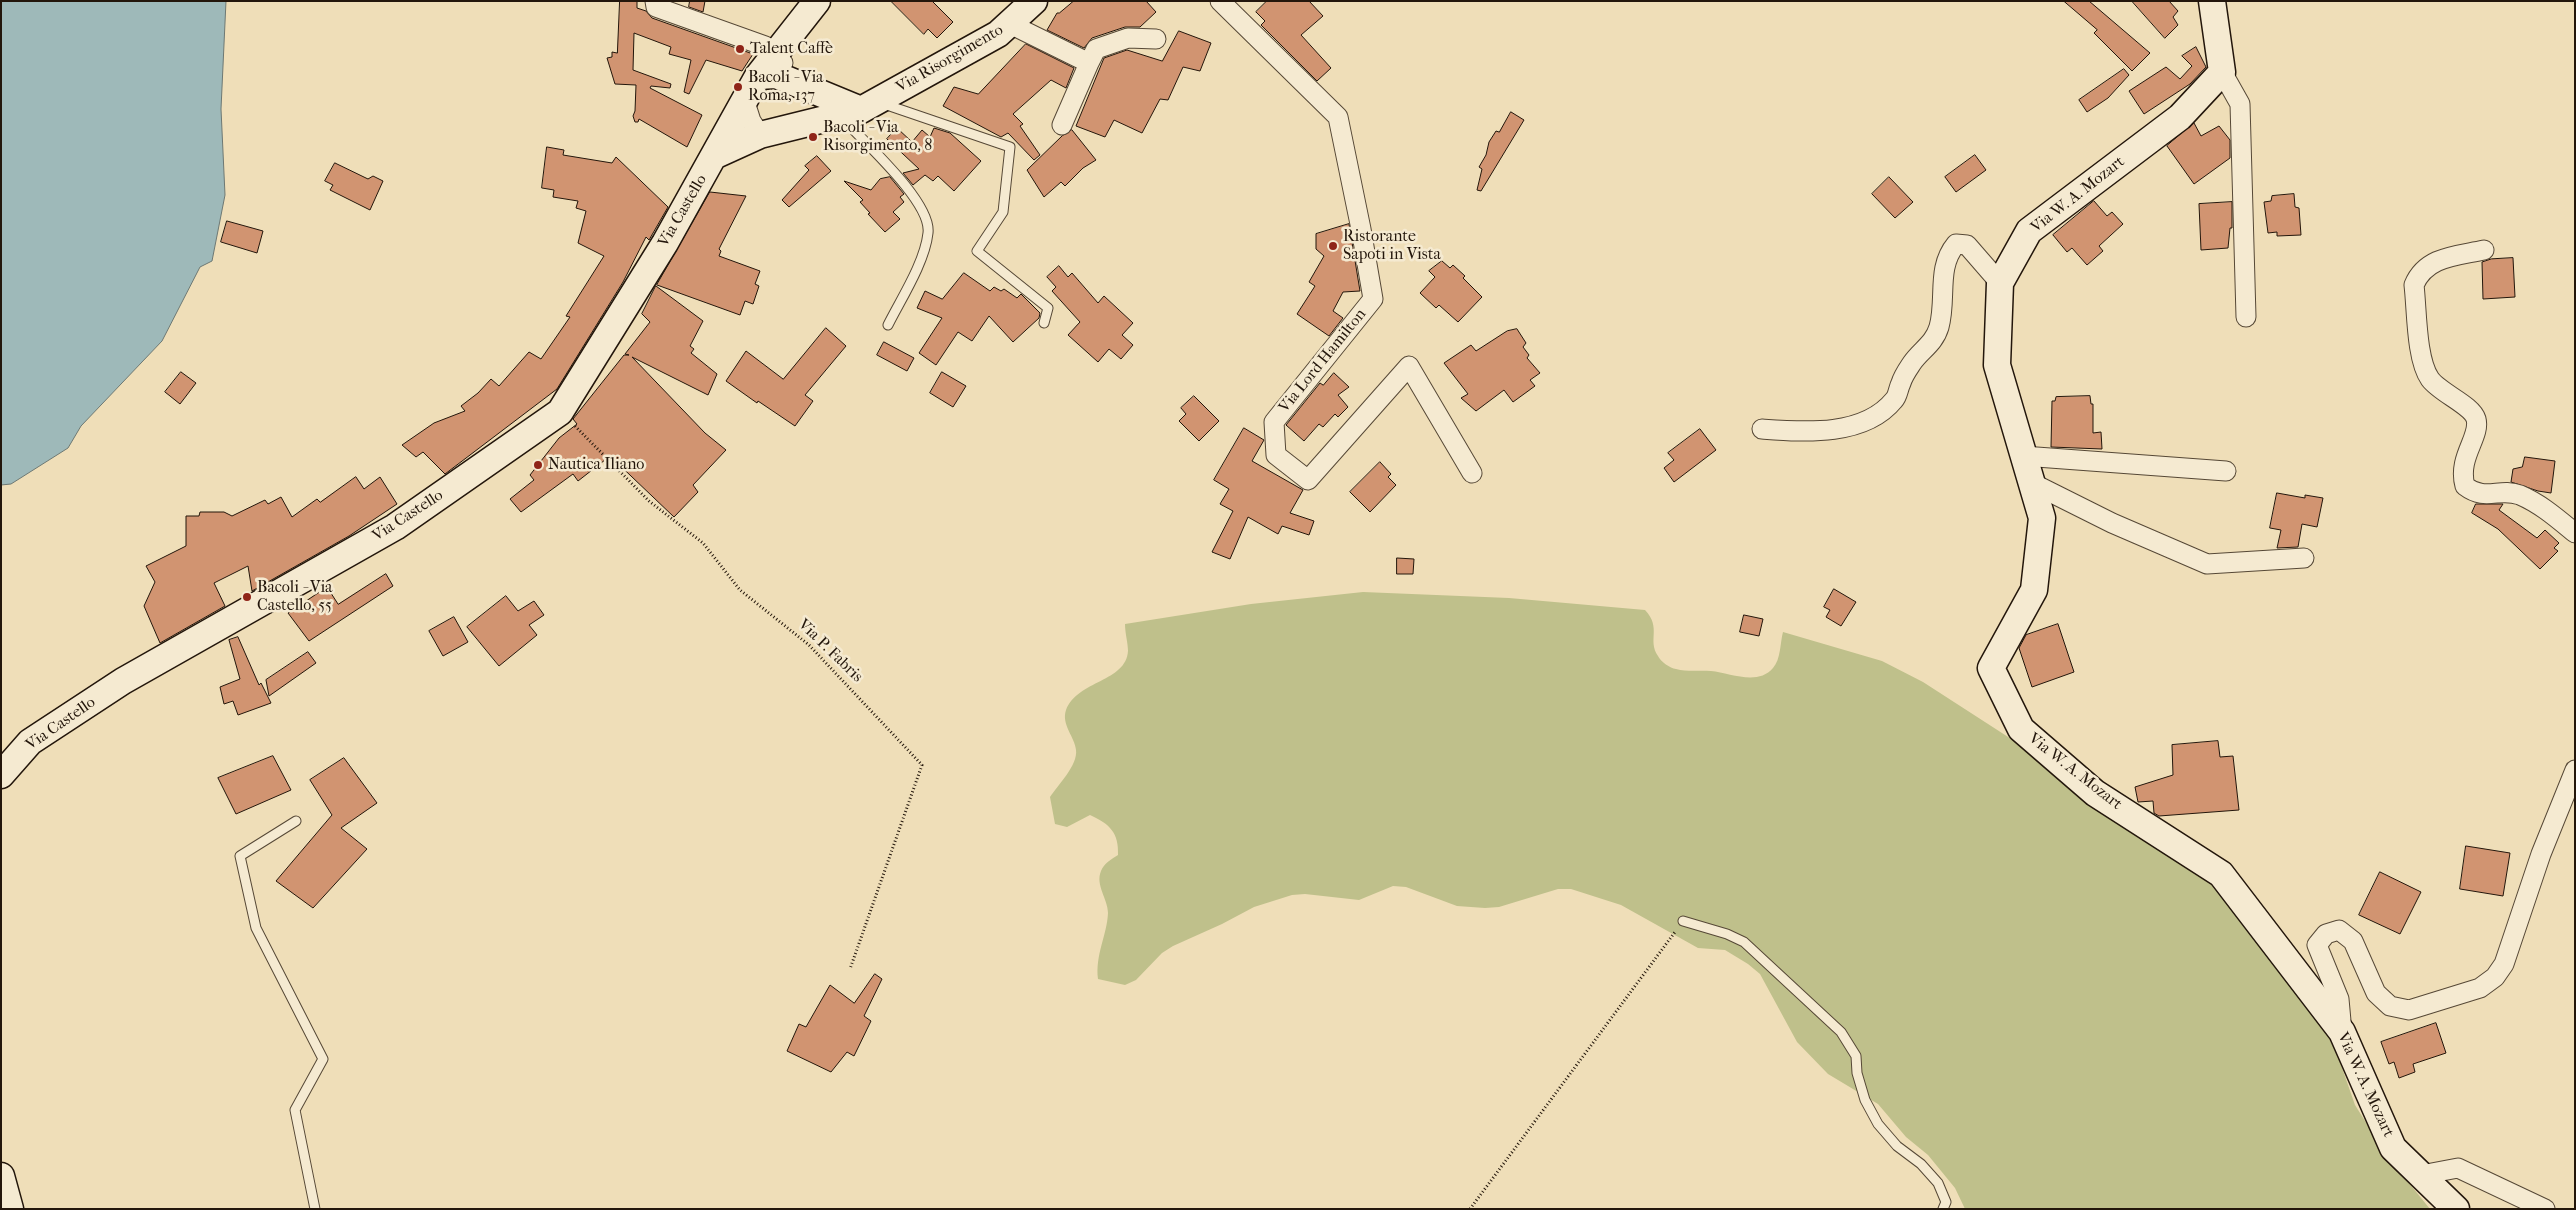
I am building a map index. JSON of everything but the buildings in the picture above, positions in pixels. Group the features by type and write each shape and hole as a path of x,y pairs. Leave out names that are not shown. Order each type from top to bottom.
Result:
{"street":[{"path":"655,1 656,7 765,46 765,66 776,75 859,109"},
{"name":"Via Risorgimento","path":"716,155 760,135 859,109 998,34 1034,1"},
{"name":"Via Lord Hamilton","path":"1220,1 1338,117 1362,229 1372,299 1274,422 1276,455 1308,480 1409,366 1472,473"},
{"path":"2212,1 2222,72 2240,104 2246,317"},
{"name":"Via Castello","path":"1,776 30,742 123,681 395,527 560,412 665,242 765,66 815,2"},
{"path":"1010,24 1088,63"},
{"path":"1062,125 1088,63 1096,49 1128,38 1156,39"},
{"name":"Via W. A. Mozart","path":"2222,72 2180,117 2029,230 2000,283 1997,365 2042,518 2034,590 1991,668 2021,729 2095,792 2221,874 2342,1032 2394,1148 2456,1209"},
{"path":"793,127 804,118 812,106 816,91"},
{"path":"744,102 751,121 760,135"},
{"path":"1762,429 1800,432 1833,429 1882,414 1896,398 1901,381 1914,361 1932,343 1939,327 1943,266 1948,254 1956,244 1967,244 2000,283"},
{"path":"2484,250 2433,262 2422,269 2417,278 2414,285 2423,364 2430,379 2440,390 2468,409 2476,418 2476,427 2462,466 2465,486 2475,494 2519,494 2547,511 2575,534"},
{"path":"2023,456 2226,470"},
{"path":"2032,483 2112,523 2207,564 2304,558"},
{"path":"2342,1032 2339,999 2318,945 2326,934 2339,930 2352,941 2376,993 2390,1006 2409,1010 2480,988 2495,977 2504,964 2541,854 2575,770"},
{"path":"2421,1175 2458,1168 2545,1209"},
{"path":"1,1176 10,1209"}],"lane":[{"path":"859,109 1010,147 1003,212 977,251 1048,308 1044,323"},
{"path":"859,109 925,214 929,232 922,255 888,325"},
{"path":"296,821 240,856 256,928 323,1058 295,1110 315,1209"},
{"path":"1683,921 1727,934 1744,942 1841,1032 1856,1056 1856,1073 1864,1100 1878,1124 1897,1146 1921,1164 1938,1183 1946,1202 1943,1209"}],"path":[{"name":"Via P. Fabris","path":"560,412 649,501 703,543 740,590 810,645 922,765 850,969"},
{"path":"1470,1209 1683,921"}],"green space":[{"path":"1363,592 1509,598 1645,610 1653,623 1655,650 1659,658 1666,664 1680,670 1711,671 1744,677 1760,676 1773,668 1779,656 1783,632 1882,661 1923,682 2019,744 2195,869 2221,893 2323,1024 2340,1062 2355,1105 2387,1156 2430,1209 1965,1209 1955,1188 1928,1155 1906,1137 1878,1104 1828,1074 1797,1042 1760,974 1748,964 1725,950 1698,948 1621,905 1571,889 1558,889 1499,907 1485,908 1457,906 1406,887 1393,886 1359,900 1305,894 1292,895 1254,907 1173,946 1162,953 1136,980 1125,985 1098,979 1098,962 1108,913 1100,876 1104,866 1118,855 1118,847 1112,830 1103,822 1090,815 1067,827 1055,824 1050,797 1067,775 1076,756 1075,745 1065,721 1066,710 1072,700 1080,692 1111,675 1125,661 1128,651 1125,624 1251,604"}],"water":[{"path":"1,1 226,1 221,109 225,195 212,261 200,267 162,341 81,426 68,448 11,484 1,485"}],"place":[{"name":"Talent Caffè","path":"740,49"},
{"name":"Bacoli - Via Roma, 137","path":"738,87"},
{"name":"Bacoli - Via Risorgimento, 8","path":"813,137"},
{"name":"Ristorante Sapoti in Vista","path":"1333,246"},
{"name":"Nautica Iliano","path":"538,465"},
{"name":"Bacoli - Via Castello, 55","path":"247,597"}]}
